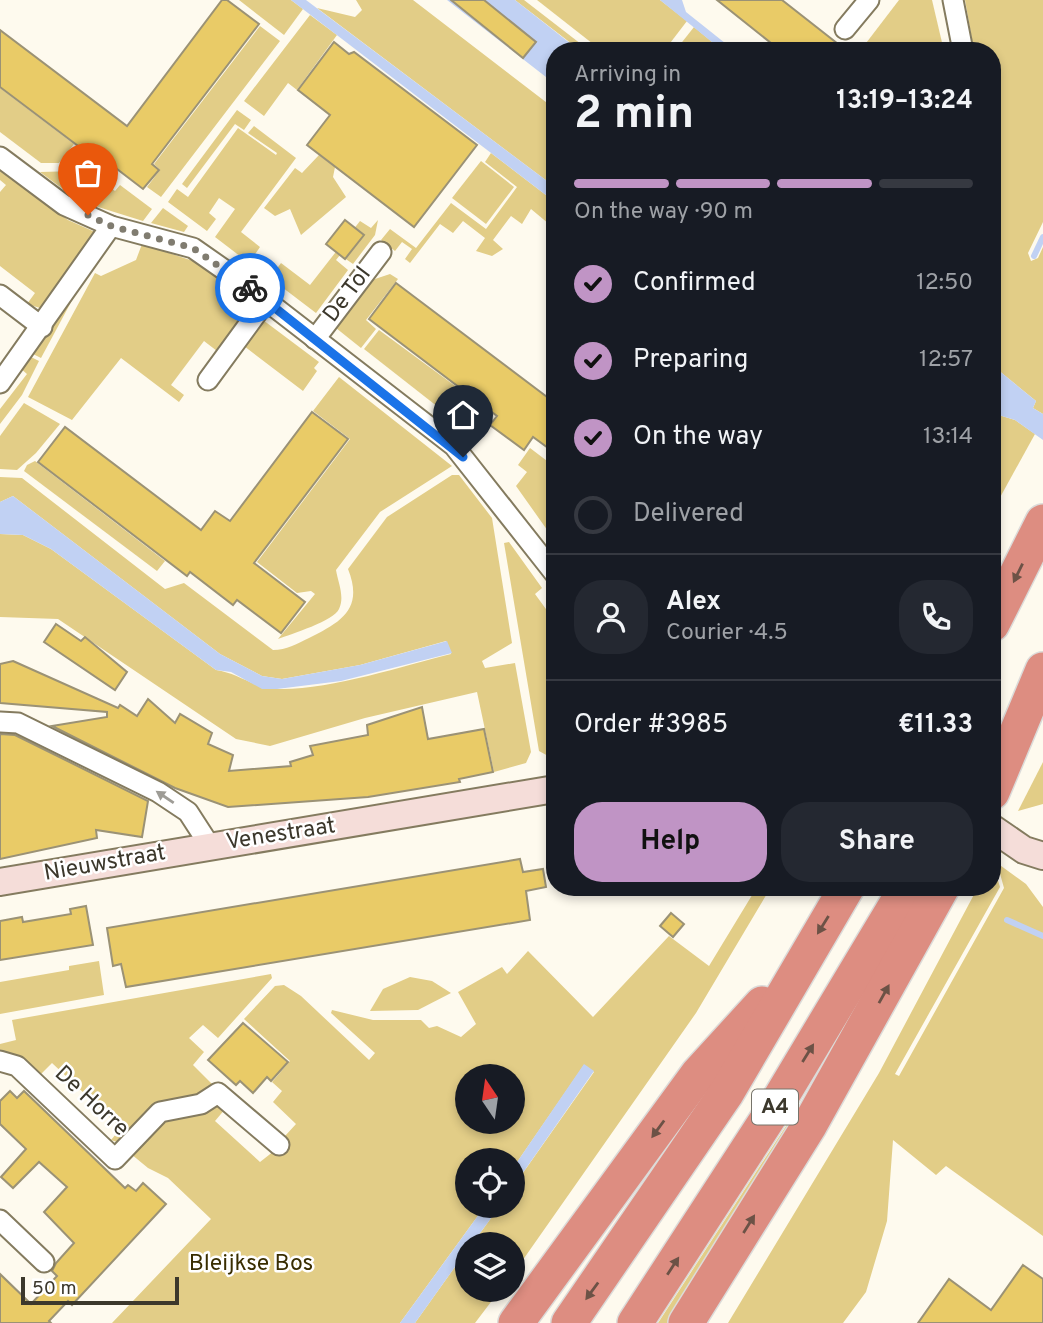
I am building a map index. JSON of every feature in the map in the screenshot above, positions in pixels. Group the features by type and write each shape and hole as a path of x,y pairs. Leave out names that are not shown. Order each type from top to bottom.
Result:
{"highway":[{"path":"1001,606 1043,522"},
{"path":"1001,734 1041,674"},
{"path":"1001,770 1041,674"},
{"name":"A4","path":"569,1323 727,1092 841,896"},
{"name":"A4","path":"635,1323 772,1112 902,896"},
{"name":"A4","path":"686,1323 809,1126 937,896"},
{"name":"A4","path":"516,1323 698,1074 800,963"}],"street":[{"path":"845,29 869,0"},
{"path":"953,0 961,42"},
{"name":"De Tol","path":"0,158 64,205 111,226 193,248 454,446 546,563"},
{"path":"0,383 111,226"},
{"name":"De Tol","path":"315,339 382,251"},
{"path":"0,295 42,327"},
{"path":"208,380 265,302"},
{"name":"Venestraat","path":"0,722 18,723 158,792 188,812 210,846 546,791"},
{"name":"Venestraat","path":"517,796 546,784"},
{"path":"1001,832 1043,841"},
{"path":"1001,833 1024,850 1043,856"},
{"name":"Nieuwstraat","path":"0,882 210,846"},
{"name":"De Horre","path":"0,1061 17,1066 116,1159 160,1112 201,1104 218,1093 279,1145"},
{"path":"0,1220 44,1262"}],"green space":[{"path":"239,0 291,0 303,9 284,35"},
{"path":"356,0 413,0 546,102 546,180 317,8 355,17 362,10"},
{"path":"515,0 524,0 578,42 569,42"},
{"path":"537,0 660,0 687,21 671,42 591,42"},
{"path":"899,0 932,0 942,42 867,42"},
{"path":"965,0 1043,0 1043,222 1028,253 1031,261 1038,258 1043,247 1043,414 1033,408 1036,401 1001,372 1001,42 972,42"},
{"path":"310,15 337,35 297,90 288,83 264,116 244,101"},
{"path":"260,26 280,41 161,197 147,187 160,170 154,164"},
{"path":"694,27 712,42 682,42"},
{"path":"0,88 74,144 59,163 41,163 0,132"},
{"path":"237,110 251,120 244,130 235,124 187,188 182,184"},
{"path":"254,126 296,158 241,232 260,247 249,263 215,237 235,209 219,198 209,213 216,219 207,231 168,202 177,189 188,197 238,128 276,155 277,153 248,133"},
{"path":"491,153 546,195 546,222 531,209 522,224 511,216 493,240 503,249 492,256 476,251 485,238 463,221 453,233 440,224 410,263 405,259 412,249 402,242 395,251 381,240 390,229 416,248 451,203 486,229 517,187 485,162"},
{"path":"319,155 335,167 333,177 346,197 301,235 290,209 275,216 264,208 295,168 302,173"},
{"path":"481,161 514,187 486,224 452,198"},
{"path":"0,171 68,220 95,232 52,300 40,308 27,304 35,293 0,266 0,192 6,185 0,180"},
{"path":"77,171 103,190 107,185 115,191 120,185 152,209 143,221 79,201 40,172"},
{"path":"163,208 188,226 184,232 151,223"},
{"path":"378,220 375,235 353,264 340,255 336,260 348,270 316,313 270,278 281,263 310,285 360,221 371,228"},
{"path":"142,244 199,263 251,304 217,351 204,341 171,385 184,395 179,402 121,358 72,420 28,397 95,273 101,276 136,260"},
{"path":"390,274 398,279 366,320 376,329 361,348 336,328 372,280"},
{"path":"77,291 41,358 31,353"},
{"path":"263,320 319,362 314,368 317,371 303,391 244,346"},
{"path":"379,330 492,413 475,436 364,349"},
{"path":"29,356 39,361 22,395 0,424 0,409 27,374 20,368"},
{"path":"339,377 452,466 380,512 336,570 341,600 335,614 278,639 315,594 311,591 297,593 257,562 350,439 313,411"},
{"path":"24,403 60,424 36,453 17,470 0,469 0,436"},
{"path":"1001,416 1015,420 1035,434 1001,496"},
{"path":"530,448 546,460 546,528 516,486 527,472 518,465"},
{"path":"35,461 165,561 157,571 24,471 27,465"},
{"path":"452,475 459,475 492,518 512,643 482,661 485,668 515,663 531,752 526,763 494,772 477,692 365,718 270,746 236,739 58,619 0,617 0,534 23,535 51,549 216,670 261,686 297,689 318,686 451,654 446,641 360,665 282,679 262,676 220,654 13,496 0,502 0,477 22,478 165,589 184,583 273,650 296,644 340,620 351,604 353,594 348,569 387,517"},
{"path":"509,542 542,588 535,594 546,609 546,755 539,751 504,543"},
{"path":"1043,762 1043,804 1018,811"},
{"path":"1001,866 1026,884 1043,907 1043,1236 946,1166 936,1175 893,1140 887,1221 866,1292 843,1323 728,1323 879,1073 973,896 995,896 895,1074 899,1076 1001,896 1004,888"},
{"name":"Bleijkse Bos","path":"752,896 766,896 696,1013 525,1257 525,1232 481,1232 491,1218 525,1218 525,1170 594,1072 584,1065 525,1151 525,1148 455,1148 455,1218 476,1218 466,1232 455,1232 455,1247 400,1323 112,1323 211,1219 168,1178 148,1168 131,1154 162,1121 216,1103 226,1108 215,1121 260,1162 288,1140 285,1136 296,1124 273,1102 282,1091 272,1082 290,1061 244,1019 275,986 284,985 301,996 369,1060 375,1053 331,1013 332,1010 373,1020 421,1020 429,1028 437,1026 461,1037 476,1024 458,992 502,967 507,974 528,951 593,1017 669,936 709,966"},
{"path":"99,961 104,995 0,1014 0,982 69,970 69,966"},
{"path":"271,974 272,978 218,1038 203,1025 189,1038 204,1052 193,1065 213,1085 199,1099 120,1143 111,1140 121,1128 52,1063 40,1075 24,1058 0,1053 0,1044 16,1040 12,1020"},
{"path":"410,977 432,981 451,993 418,1010 370,1011 383,989"},
{"path":"812,1086 814,1089 671,1323 658,1323"},
{"path":"455,1267 455,1302 491,1302 475,1323 415,1323"}],"water":[{"path":"291,0 306,0 546,180 546,195"},
{"path":"447,0 515,0 569,42 546,42 546,77"},
{"path":"660,0 682,0 686,12 724,42 712,42"},
{"path":"1001,372 1036,401 1033,408 1043,414 1043,440 1015,420 1001,416"},
{"path":"13,496 220,654 262,676 282,679 360,665 447,641 452,653 341,681 262,689 231,672 216,670 51,549 23,535 0,534 0,502"},
{"path":"584,1064 594,1071 525,1170 525,1150"},
{"path":"476,1218 491,1218 481,1232 466,1232"},
{"path":"455,1247 455,1267 415,1323 400,1323"}],"building":[{"path":"222,0 227,0 259,24 152,164 159,170 143,189 113,166 102,180 74,159 82,149 0,87 0,30 127,126"},
{"path":"451,0 484,0 536,42 523,58"},
{"path":"717,0 782,0 836,42 770,42"},
{"path":"334,42 349,54 354,52 477,145 414,227 307,145 330,115 298,90"},
{"path":"345,220 364,235 345,259 326,244"},
{"path":"396,283 546,396 546,446 533,437 524,450 490,425 497,416 369,319"},
{"path":"312,412 348,439 254,563 305,602 281,633 237,600 233,605 190,572 187,576 38,462 65,427 201,530 215,511 230,521"},
{"path":"56,624 81,641 85,637 127,672 115,690 44,642"},
{"path":"13,661 118,708 120,705 137,716 148,699 175,723 180,714 212,733 208,744 233,755 229,771 291,766 290,762 313,755 310,746 368,735 367,725 422,707 428,739 484,729 493,772 459,779 460,782 368,797 228,807 175,788 52,726 107,717 107,712 0,703 0,664"},
{"path":"0,734 15,735 148,801 142,837 96,830 97,838 0,859"},
{"path":"520,859 523,872 543,869 546,887 526,891 530,920 126,987 121,964 113,966 107,928"},
{"path":"86,906 93,945 0,960 0,921 22,917 23,922 71,914 70,909"},
{"path":"671,913 684,924 673,937 660,926"},
{"path":"243,1023 288,1062 271,1081 267,1077 253,1093 240,1081 236,1085 208,1060"},
{"path":"10,1091 17,1098 24,1091 125,1188 128,1185 136,1191 143,1183 166,1204 72,1305 68,1301 49,1321 51,1323 0,1323 0,1274 31,1304 57,1276 52,1271 56,1263 74,1243 44,1212 67,1187 39,1162 13,1188 1,1177 26,1149 0,1124 0,1101"},
{"path":"1023,1265 1043,1279 1043,1323 918,1323 949,1279 991,1310"}],"waterway":[{"path":"1034,256 1043,237"},
{"path":"1007,920 1043,936"}],"way so far":[{"path":"88,215 111,226 142,232 193,248 250,288"}],"route":[{"path":"250,288 454,446 463,457"}]}
